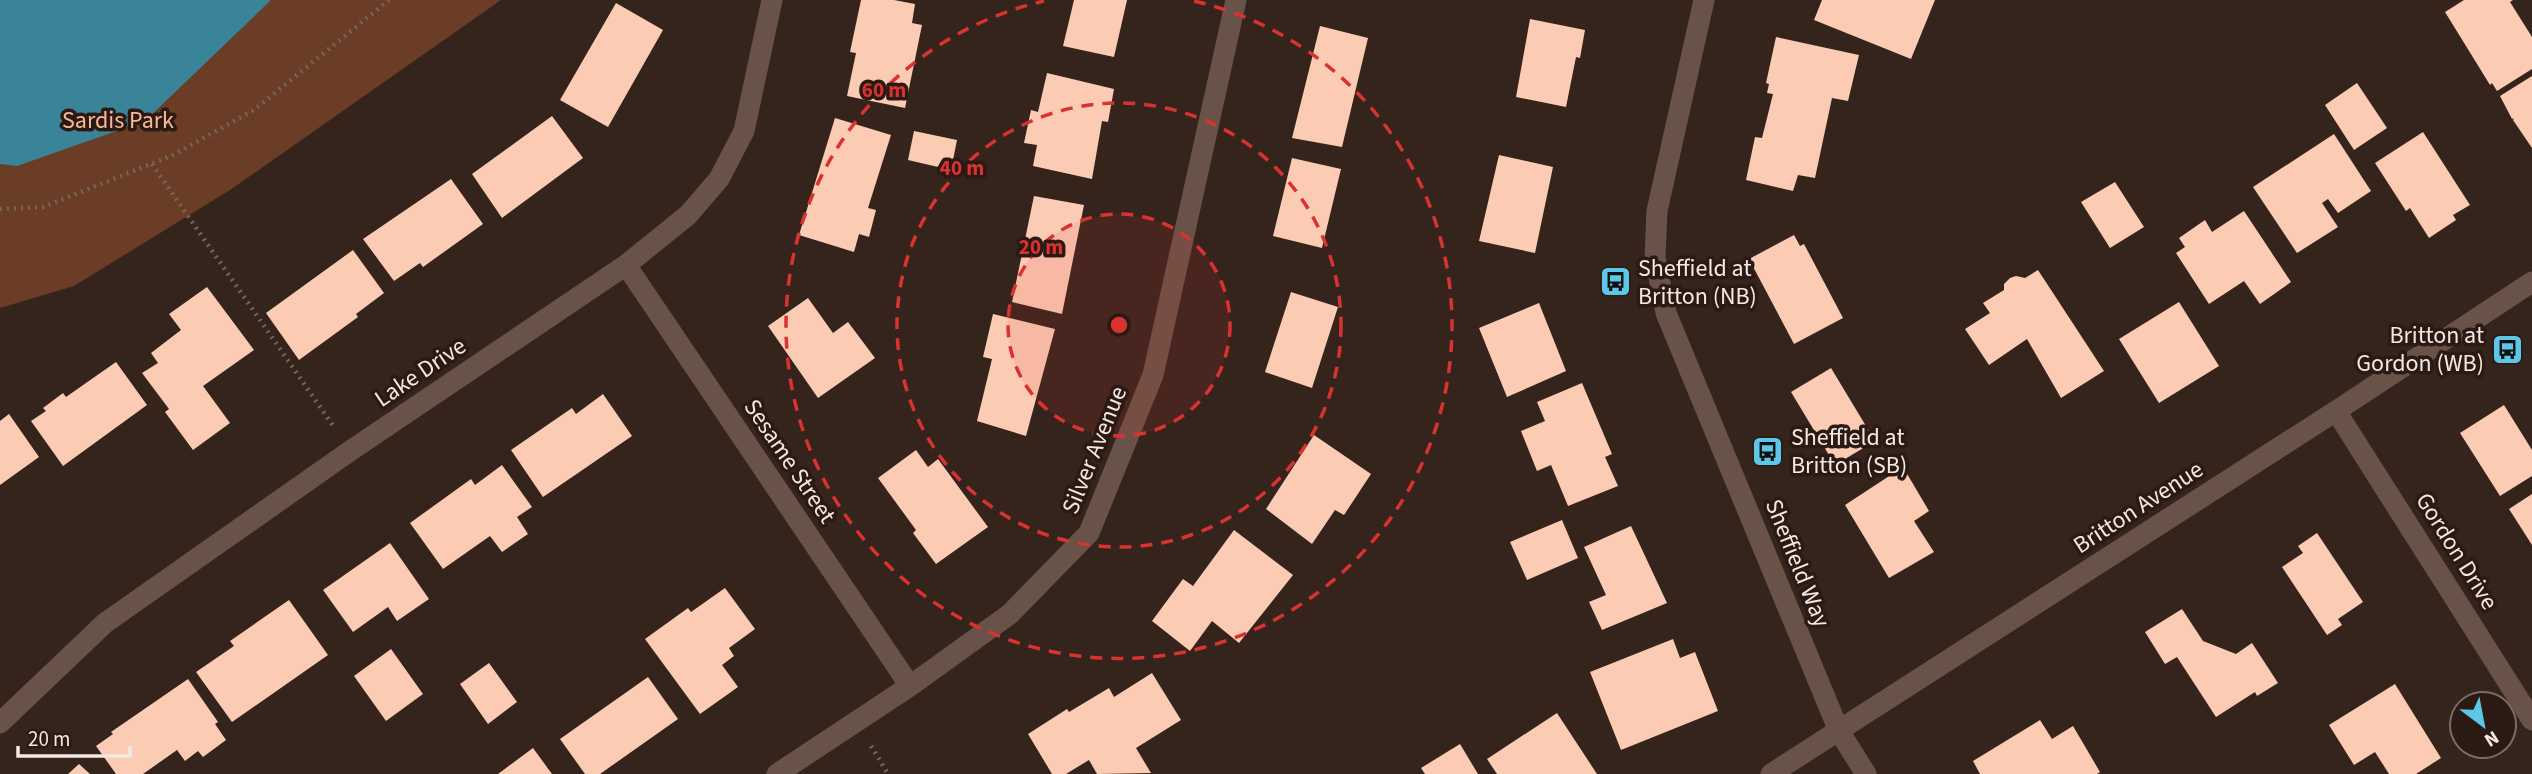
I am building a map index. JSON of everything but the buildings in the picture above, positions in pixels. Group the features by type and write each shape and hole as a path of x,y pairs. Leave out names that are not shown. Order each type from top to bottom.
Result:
{"street":[{"name":"Lake Drive","path":"0,723 105,623 350,451 626,265 688,215 719,179 744,131 772,0"},
{"name":"Silver Avenue","path":"777,774 909,686 1010,614 1089,533 1153,374 1236,0"},
{"name":"Sheffield Way","path":"1704,0 1657,211 1655,258 1666,313 1839,731 1866,774"},
{"name":"Sesame Street","path":"626,265 909,686"},
{"name":"Britton Avenue","path":"1771,774 2532,282"},
{"name":"Gordon Drive","path":"2336,411 2532,720"}],"path":[{"path":"0,209 43,207 171,156 254,110 389,0"},
{"path":"152,164 350,451"}],"green space":[{"name":"Sardis Park","path":"0,0 501,0 230,190 74,286 0,308"}],"water":[{"path":"0,0 271,0 145,121 17,166 0,164"}],"place":[{"name":"Sheffield at Britton (NB)","path":"1615,282"},
{"name":"Britton at Gordon (WB)","path":"2507,349"},
{"name":"Sheffield at Britton (SB)","path":"1768,451"}]}
